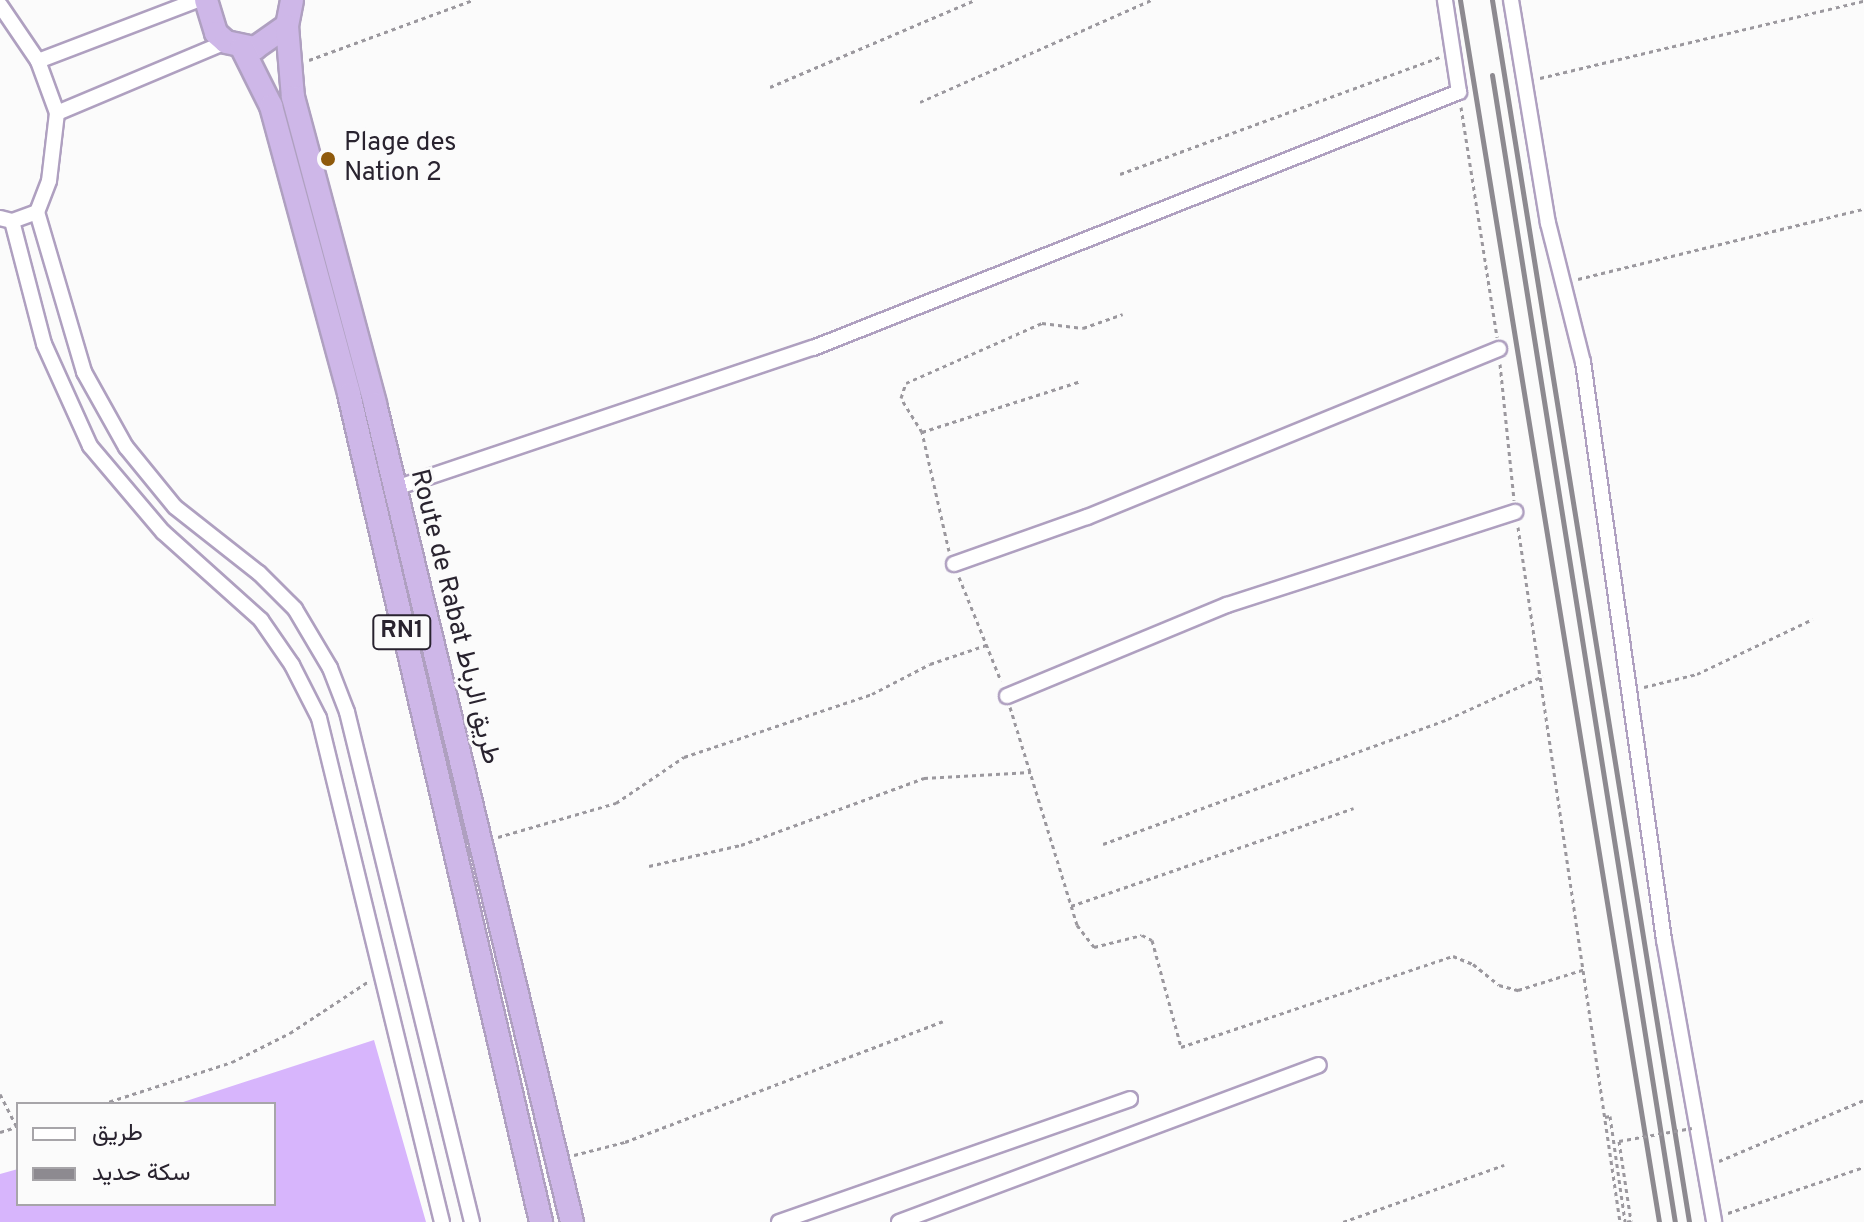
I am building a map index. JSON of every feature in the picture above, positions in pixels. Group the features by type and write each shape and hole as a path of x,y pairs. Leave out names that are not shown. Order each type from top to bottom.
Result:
{"highway":[{"name":"RN1","path":"206,0 209,22 234,45"},
{"name":"RN1","path":"287,26 292,0"},
{"path":"234,45 268,44 287,26"},
{"name":"Route de Rabat طريق الرباط","path":"287,26 293,97 482,842 572,1222"},
{"name":"Route de Rabat طريق الرباط","path":"234,45 271,106 349,394 541,1222"}],"street":[{"path":"38,61 198,0"},
{"path":"393,489 813,348 1459,92 1445,0"},
{"path":"1511,0 1562,281 1583,362 1664,940 1713,1219"},
{"path":"0,5 38,61 57,113 49,181 37,212 84,372 126,447 175,507 259,573 295,609 330,668 347,712 472,1222"},
{"path":"57,113 234,45"},
{"path":"37,212 6,220 44,344 90,446 163,532 261,620 306,691 332,764 379,973 442,1222"},
{"path":"954,564 1087,517 1499,349"},
{"path":"1007,696 1227,605 1515,512"},
{"path":"899,1222 1319,1065"},
{"path":"779,1222 1130,1099"}],"path":[{"path":"304,64 473,0"},
{"path":"770,87 975,0"},
{"path":"920,102 1151,0"},
{"path":"1524,82 1864,1"},
{"path":"1120,174 1454,51"},
{"path":"1459,92 1499,349 1515,512 1543,676 1603,1117 1623,1222 1631,1221 1619,1141 1692,1128"},
{"path":"1562,281 1625,271 1864,209"},
{"path":"1123,314 1083,328 1042,323 906,383 901,398 922,432 942,535 1007,696 1071,906 1094,947 1142,935 1152,940 1181,1047 1453,956 1473,964 1499,985 1518,990 1585,969"},
{"path":"922,432 1081,381"},
{"path":"1628,689 1684,679 1813,619"},
{"path":"482,842 616,803 684,757 872,694 930,664 986,645"},
{"path":"1103,844 1448,719 1543,676"},
{"path":"649,866 741,845 924,778 1031,772"},
{"path":"1071,906 1354,808"},
{"path":"108,1102 232,1062 290,1033 379,973"},
{"path":"556,1159 625,1142 943,1021"},
{"path":"0,1094 16,1125"},
{"path":"1705,1167 1864,1100"},
{"path":"1343,1222 1504,1165"},
{"path":"1713,1219 1864,1167"}],"shaded area":[{"path":"374,1040 426,1222 0,1222 0,1174 16,1170 16,1206 276,1206 276,1102 183,1102"}],"railway":[{"path":"1460,0 1659,1222"},
{"path":"1492,0 1689,1222"},
{"path":"1492,75 1675,1222"}],"place":[{"name":"Plage des Nation 2","path":"328,159"}]}
